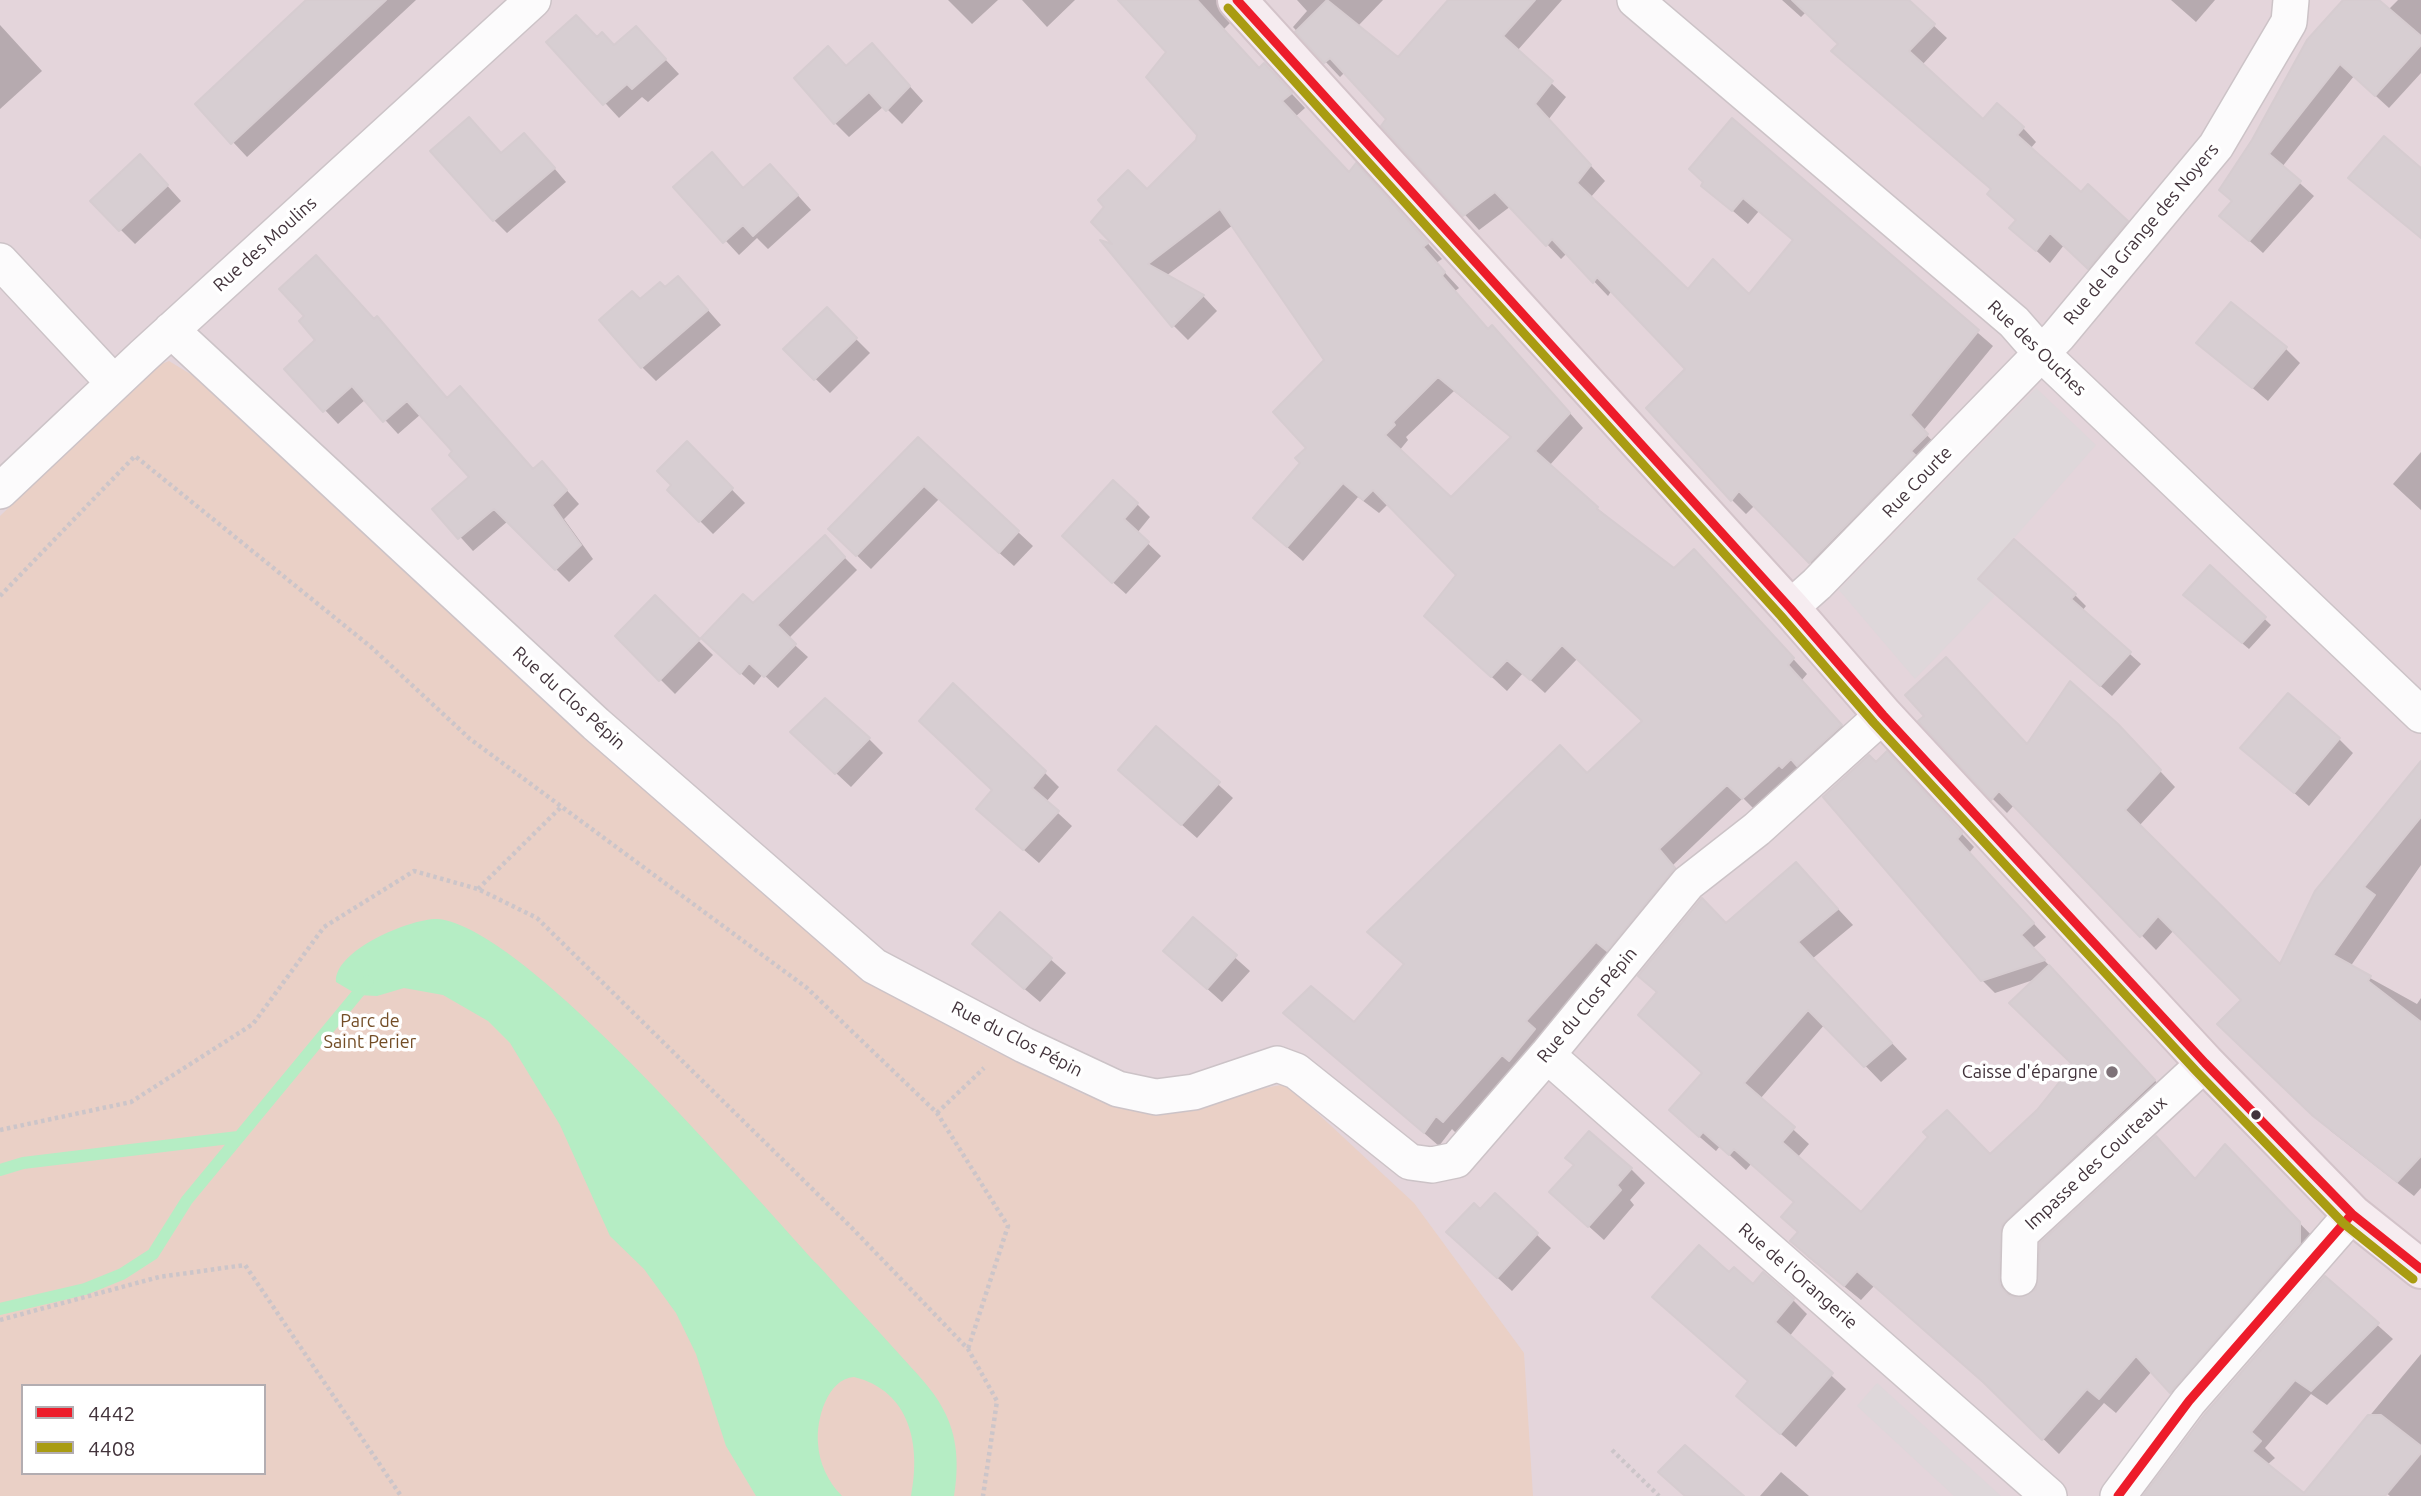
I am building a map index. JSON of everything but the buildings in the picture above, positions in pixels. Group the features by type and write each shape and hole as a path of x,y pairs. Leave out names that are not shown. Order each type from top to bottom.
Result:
{"main road":[{"path":"1237,0 1790,608 1883,715 2205,1063 2352,1214 2421,1269"}],"street":[{"name":"Rue des Moulins","path":"0,491 171,330 533,0"},
{"name":"Rue des Ouches","path":"1635,0 2014,322 2042,354 2421,715"},
{"name":"Rue de la Grange des Noyers","path":"2042,354 2216,146 2298,7"},
{"path":"0,261 114,383"},
{"name":"Rue du Clos Pépin","path":"171,330 596,724 874,966 1014,1040 1118,1089 1156,1097 1194,1092 1277,1064 1296,1070 1410,1162 1432,1165 1456,1160 1547,1055 1688,883 1757,829 1883,715"},
{"name":"Rue Courte","path":"1790,608 1818,584 2042,354"},
{"name":"Rue de l'Orangerie","path":"1547,1055 2049,1496"},
{"name":"Impasse des Courteaux","path":"2020,1278 2020,1234 2205,1063"},
{"path":"2118,1496 2189,1401 2352,1214"}],"path":[{"path":"0,596 135,456 371,647 470,739 807,988 937,1113 1008,1226 968,1349"},
{"path":"478,889 562,806"},
{"path":"0,1130 131,1102 253,1024 324,927 414,871 478,889 537,918 852,1228 968,1349 997,1401 983,1496"},
{"path":"937,1113 1014,1040"},
{"path":"0,1320 159,1277 245,1265 401,1496"},
{"path":"1612,1450 1659,1496"}],"shaded area":[{"path":"0,0 2421,0 2421,1496 0,1496"},
{"path":"2036,388 2096,445 1978,579 1995,596 1915,679 1839,590"},
{"path":"438,919 477,933 525,966 579,1013 692,1126 929,1387 939,1401 952,1430 957,1462 954,1496 911,1496 914,1458 908,1423 888,1394 873,1384 854,1377 845,1379 830,1393 819,1423 822,1465 842,1496 756,1496 726,1446 696,1354 676,1313 644,1269 610,1236 560,1125 510,1043 488,1021 443,995 404,988 377,996 358,995 336,982 339,970 347,959 376,938 410,924"},
{"path":"1877,1383 2001,1496 1954,1496 1857,1406"}],"green space":[{"name":"Parc de Saint Perier","path":"169,361 210,386 399,567 867,977 980,1044 1083,1094 1146,1111 1286,1084 1414,1203 1524,1353 1533,1496 0,1496 0,516 124,397 146,370"}],"waterway":[{"path":"0,1309 85,1289 122,1274 153,1254 187,1200 368,981"},
{"path":"0,1170 23,1163 238,1137"}],"transit line":[{"name":"4442","path":"1237,0 1790,608 1883,715 2205,1063 2352,1214 2421,1269"},
{"name":"4408","path":"1228,8 1781,616 1874,723 2196,1071 2343,1223 2413,1279"},
{"name":"4442","path":"2118,1496 2189,1401 2352,1214"}],"place":[{"name":"Caisse d'épargne","path":"2112,1072"}]}
